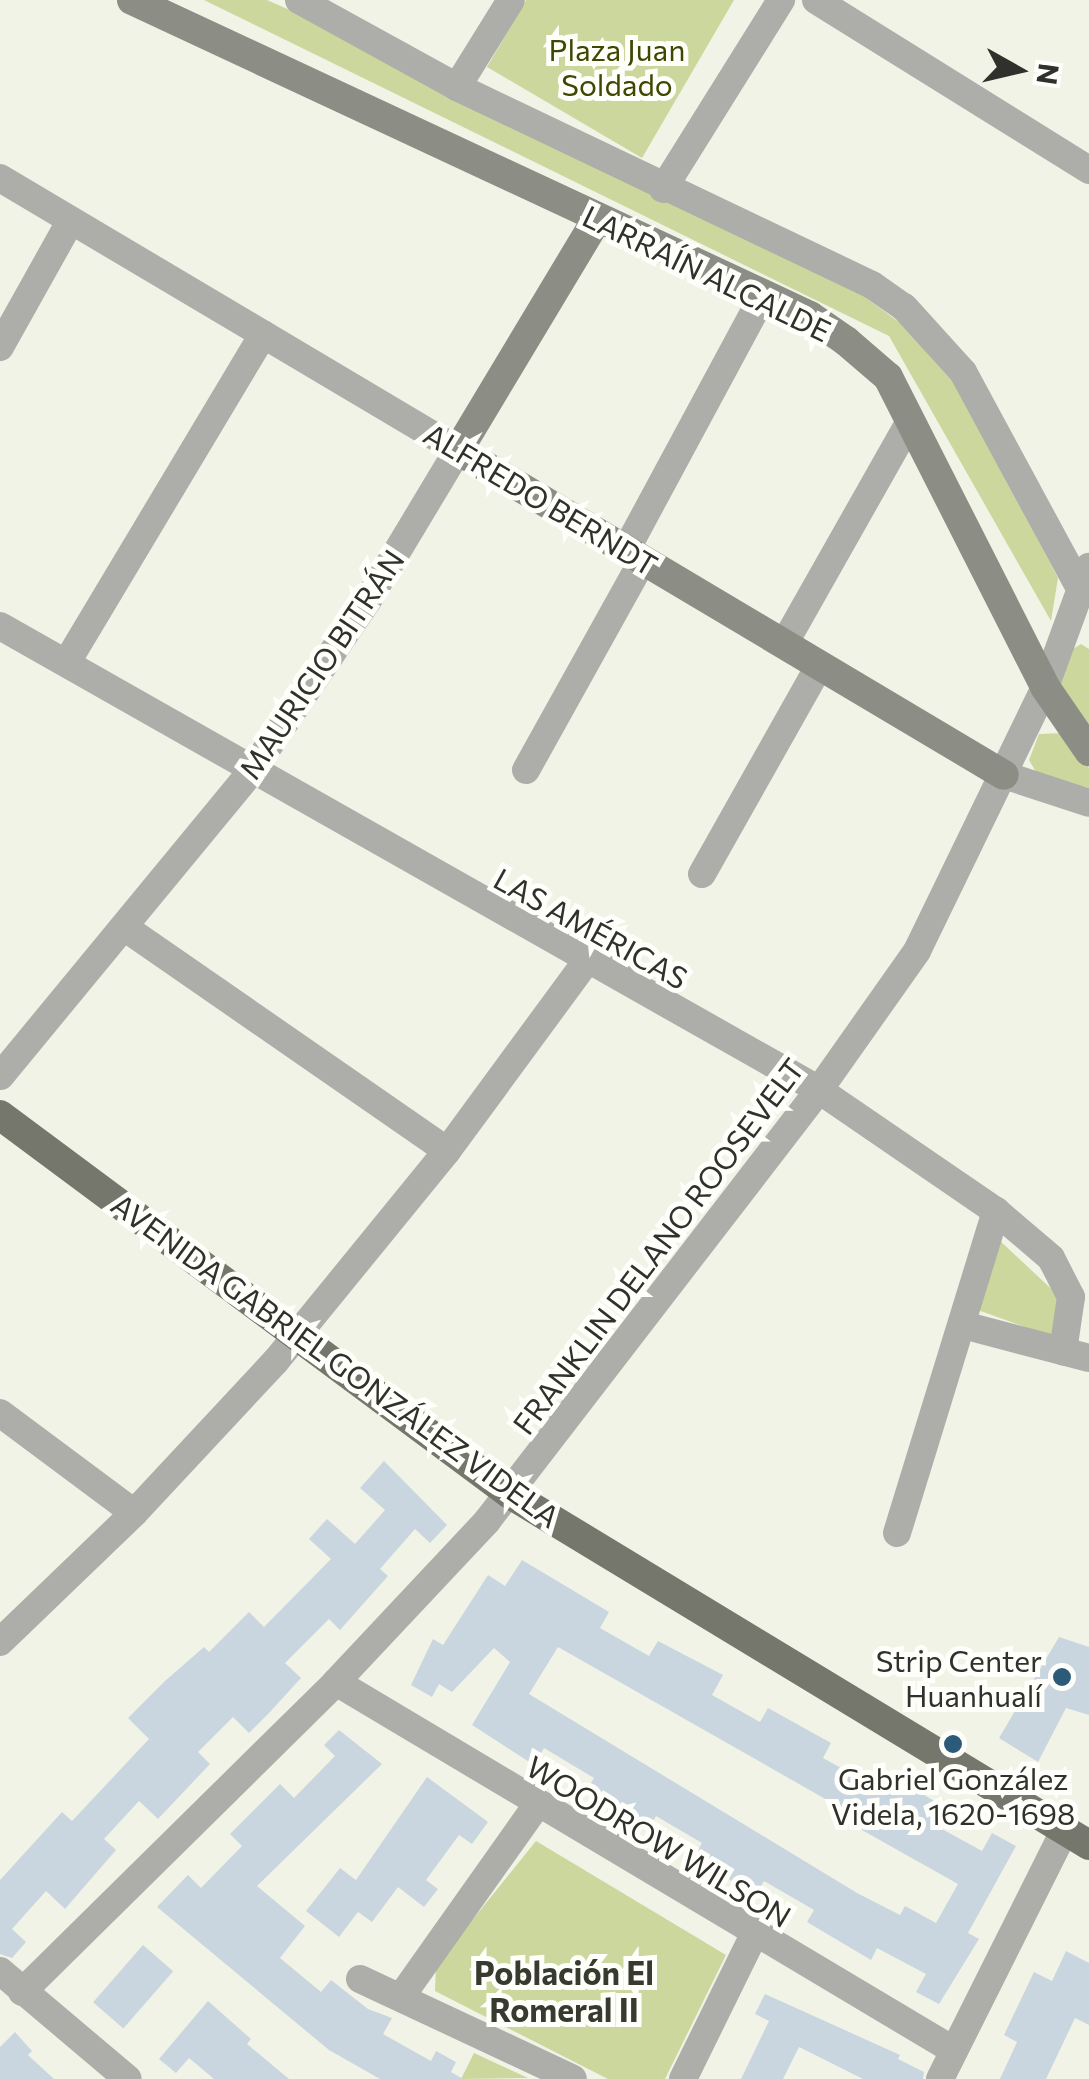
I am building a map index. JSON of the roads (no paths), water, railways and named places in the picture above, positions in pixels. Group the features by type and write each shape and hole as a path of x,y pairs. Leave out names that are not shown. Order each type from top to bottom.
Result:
{"main road":[{"name":"AVENIDA GABRIEL GONZÁLEZ VIDELA","path":"0,1114 510,1494 1077,1837"}],"street":[{"name":"LARRAÍN ALCALDE","path":"132,0 762,296 846,340 888,377 1044,687 1089,751"},
{"name":"LARRAÍN ALCALDE","path":"299,0 457,87 663,190 872,285 904,307 962,372 1084,576"},
{"path":"457,87 510,0"},
{"path":"663,190 781,0"},
{"path":"816,0 1089,170"},
{"name":"ALFREDO BERNDT","path":"0,178 1004,775 1089,803"},
{"name":"MAURICIO BITRÁN","path":"0,1076 251,772 368,600 597,219"},
{"path":"0,348 71,220"},
{"path":"526,770 762,296"},
{"path":"67,662 263,334"},
{"path":"784,644 910,421"},
{"name":"FRANKLIN DELANO ROOSEVELT","path":"22,1992 336,1682 510,1494 819,1090 918,951 1044,687 1084,576"},
{"name":"LAS AMÉRICAS","path":"0,628 67,662 585,963 819,1090 996,1211 1066,1280 1072,1297 1076,1355 962,1325"},
{"path":"702,874 820,665"},
{"path":"124,927 448,1150"},
{"path":"0,1642 134,1513 298,1334 448,1150 585,963"},
{"path":"897,1533 996,1211"},
{"path":"0,1413 134,1513"},
{"name":"WOODROW WILSON","path":"336,1682 536,1806 953,2050"},
{"path":"403,1994 536,1806"},
{"path":"940,2079 1077,1837"},
{"path":"683,2079 754,1935"},
{"path":"0,1970 128,2079"},
{"path":"360,1979 403,1994 573,2079"}],"place":[{"name":"Strip Center Huanhualí","path":"1062,1677"},
{"name":"Gabriel González Videla, 1620-1698","path":"953,1744"}],"district":[{"name":"Población El Romeral II","path":"564,1992"}],"park label":[{"name":"Plaza Juan Soldado","path":"617,66"}]}
